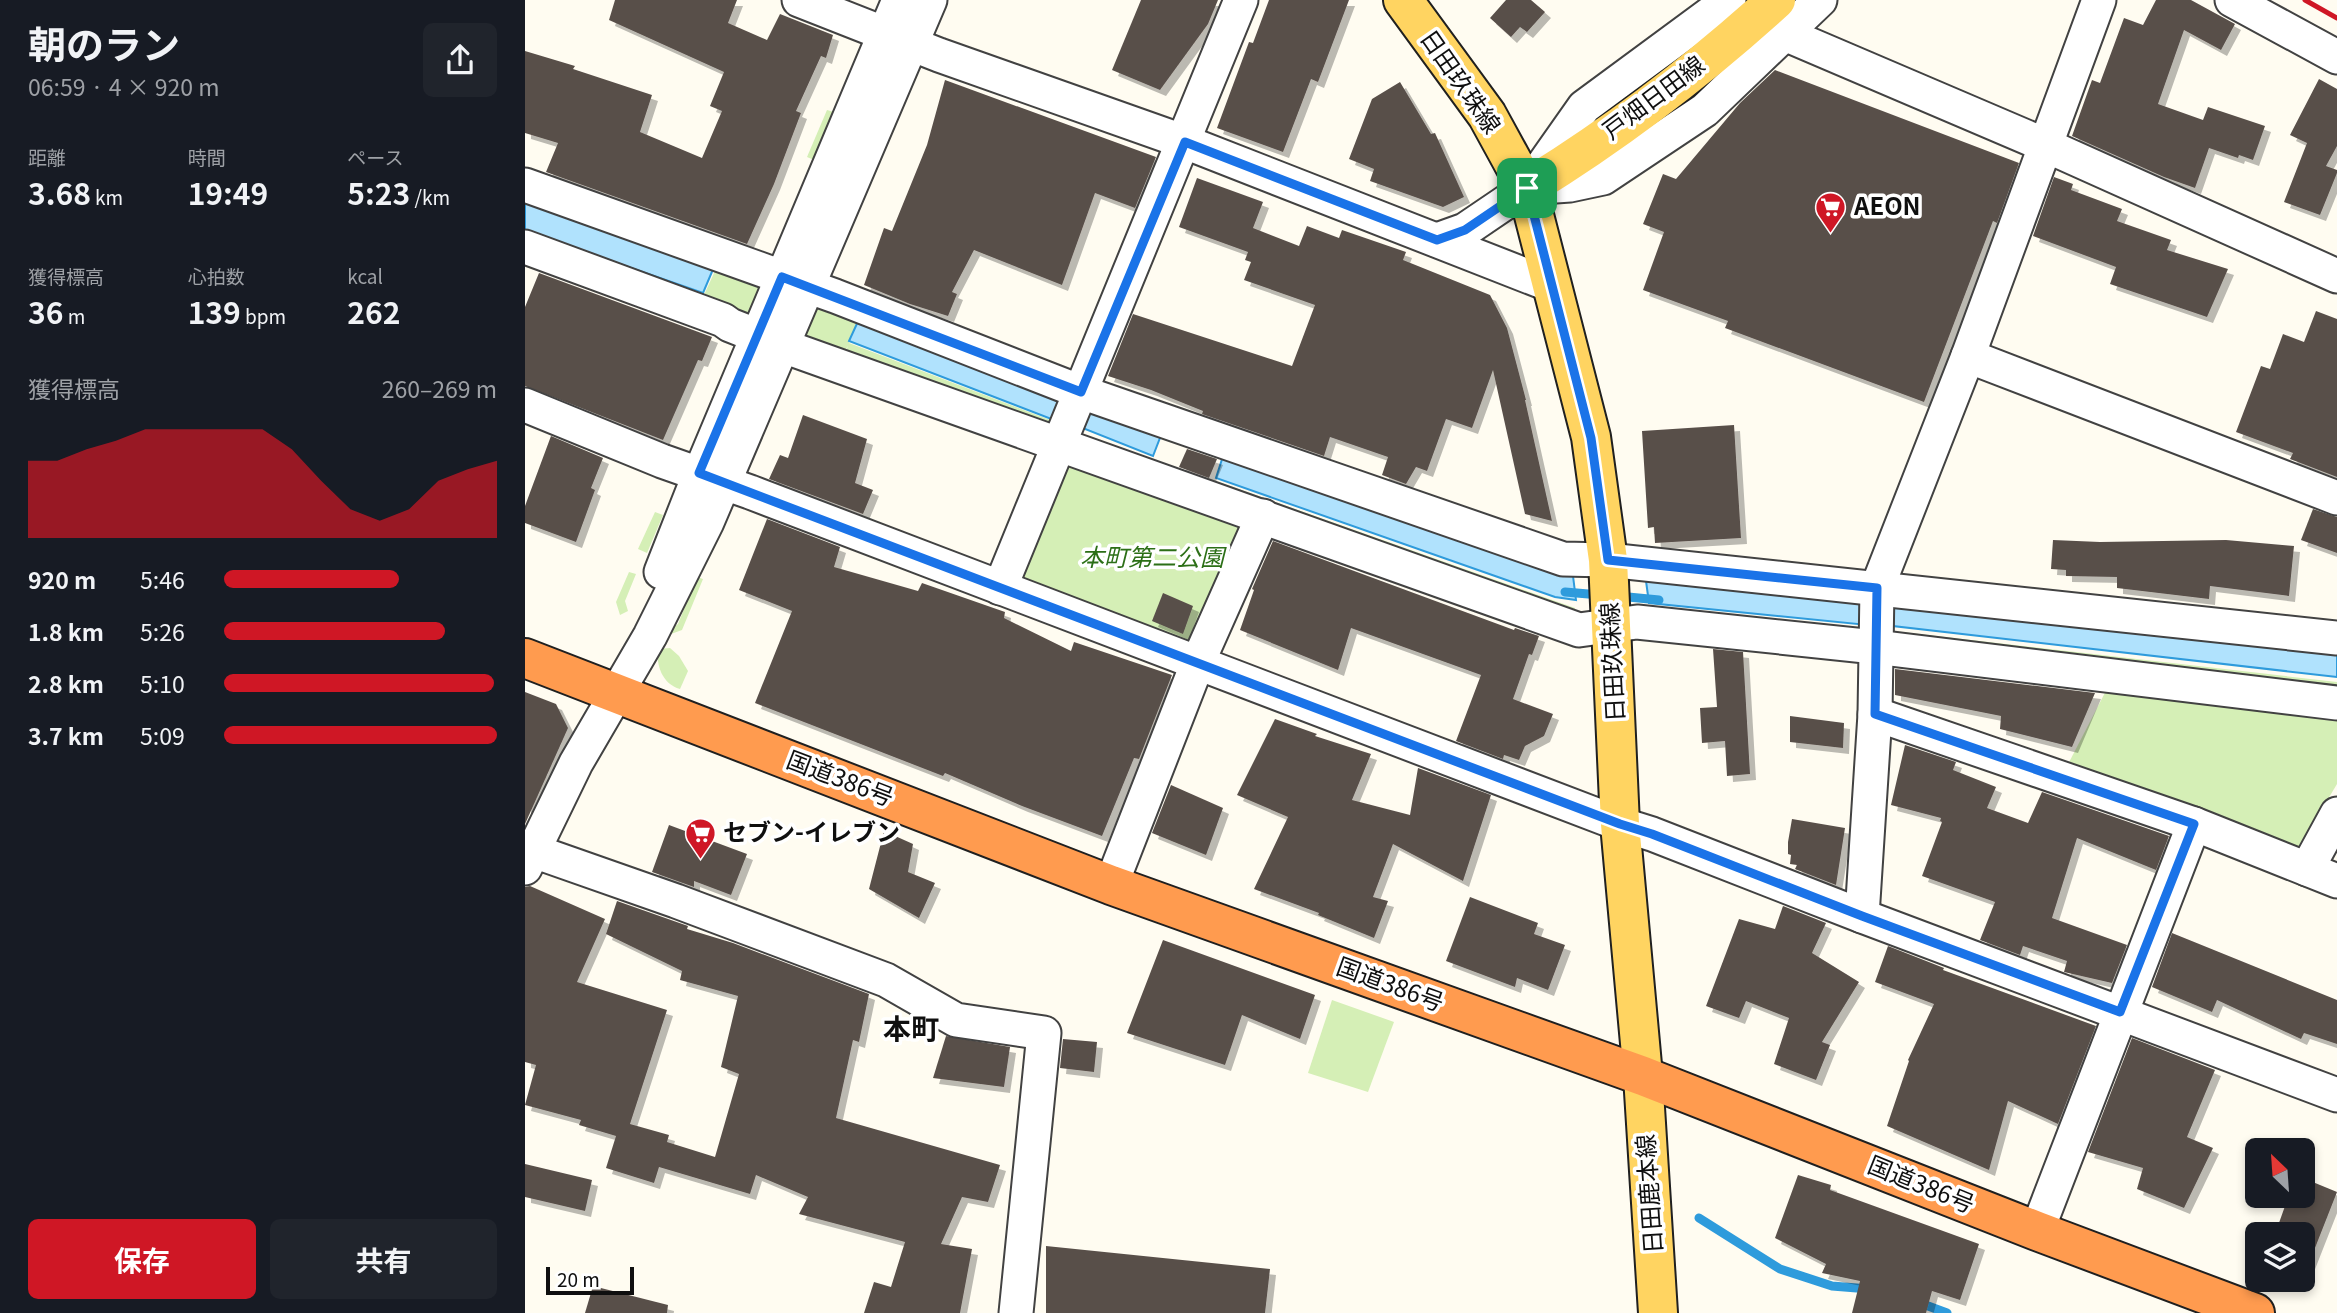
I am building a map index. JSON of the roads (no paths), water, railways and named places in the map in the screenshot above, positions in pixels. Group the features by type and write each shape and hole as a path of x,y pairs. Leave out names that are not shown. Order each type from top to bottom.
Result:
{"highway":[{"name":"国道386号","path":"525,658 1111,885 1643,1076 2037,1231 2255,1313"}],"main road":[{"name":"日田玖珠線","path":"1403,0 1487,115 1527,188 1591,438 1608,560 1620,824 1643,1076"},
{"name":"戸畑日田線","path":"1527,188 1563,166 1662,94 1761,13"},
{"name":"日田鹿本線","path":"1643,1076 1658,1313"}],"street":[{"path":"799,0 1185,142 1553,286"},
{"path":"898,38 899,0"},
{"path":"930,0 898,38 712,478 650,636 576,763 528,856 676,901 886,980 956,1020 1044,1033 1016,1313"},
{"path":"1000,588 1241,0"},
{"path":"1761,13 1821,0"},
{"path":"1862,916 1875,714 1877,588 1968,356 2099,0"},
{"path":"2232,0 2337,57"},
{"path":"1761,13 2045,145 2337,276"},
{"path":"525,185 795,282 1081,392 1563,559 1608,560 2337,638"},
{"path":"1437,240 1465,230 1527,188"},
{"path":"527,254 723,320 770,341 1580,630 1637,622 1875,647 2337,703"},
{"path":"1968,356 2337,498"},
{"path":"525,405 662,461 2337,1095"},
{"path":"1111,885 1198,662 1263,516"},
{"path":"1875,714 2194,824 2322,875 2337,814"},
{"path":"2037,1231 2194,824"}],"water":[{"path":"525,197 714,267 703,293 525,231"},
{"path":"860,317 1070,394 1059,422 849,341"},
{"path":"1090,402 1163,430 1153,456 1080,427"},
{"path":"1224,453 1573,576 1576,600 1555,597 1216,478"},
{"path":"1646,581 1865,600 1867,625 1649,603"},
{"path":"1893,607 2337,653 2337,677 1893,626"}],"waterway":[{"path":"1565,592 1600,595"},
{"path":"1618,596 1659,600"},
{"path":"1699,1218 1780,1269 1832,1286 1869,1289"},
{"path":"1920,1303 1947,1313"}],"railway":[{"path":"2305,0 2337,18"}],"place":[{"name":"AEON","path":"1831,234"},
{"name":"セブン-イレブン","path":"700,860"}],"district":[{"name":"本町","path":"911,1029"}],"park label":[{"name":"本町第二公園","path":"1152,558"}]}
